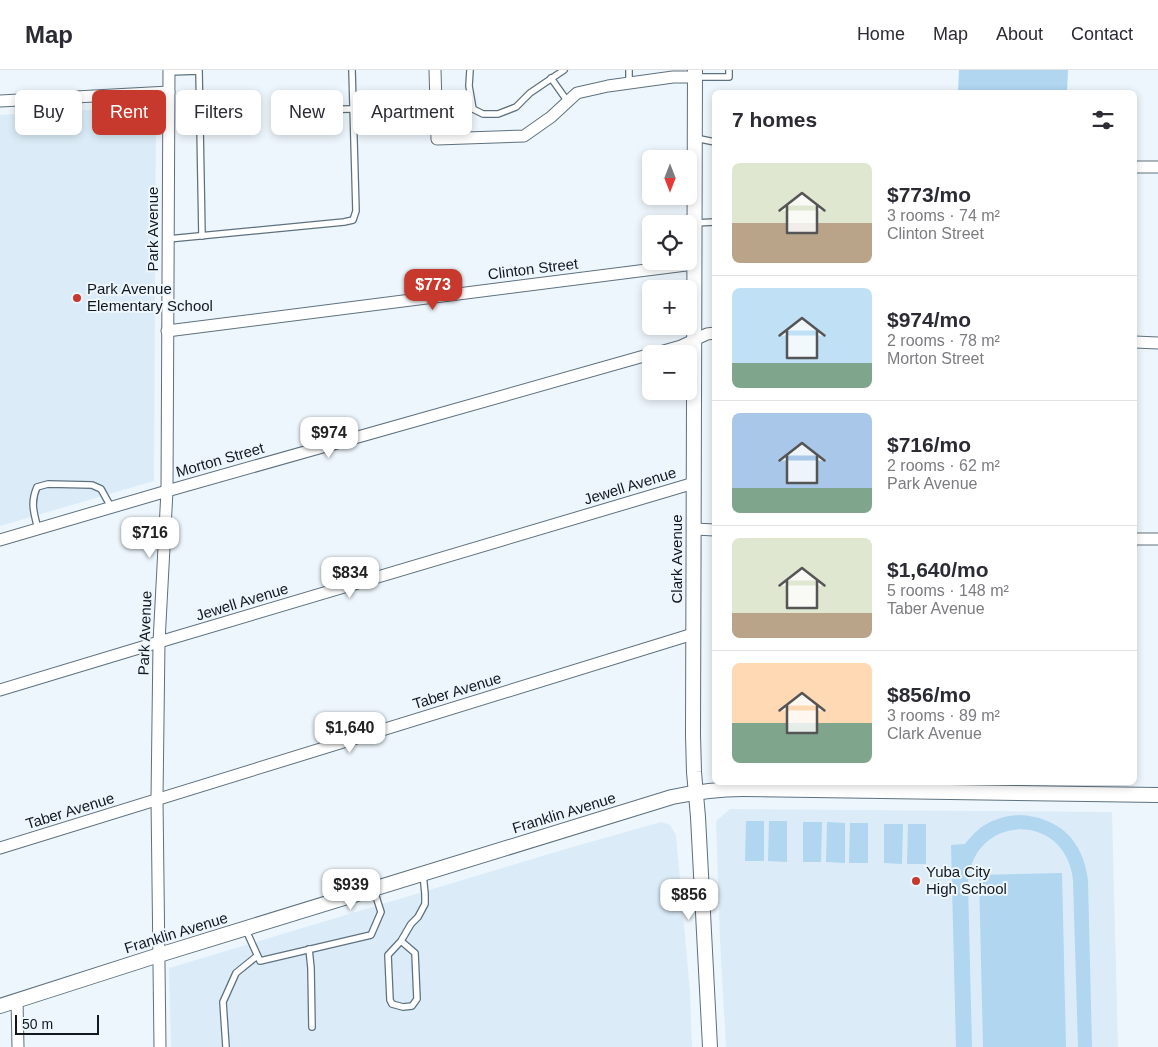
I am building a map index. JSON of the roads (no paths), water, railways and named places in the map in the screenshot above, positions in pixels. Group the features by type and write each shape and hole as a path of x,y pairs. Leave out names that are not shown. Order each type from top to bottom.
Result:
{"street":[{"path":"435,70 437,139 524,136 551,117 577,94 608,86 695,74"},
{"name":"Park Avenue","path":"160,1047 157,799 159,642 167,491 170,71"},
{"name":"Clark Avenue","path":"694,215 695,74"},
{"path":"0,101 169,92"},
{"path":"1137,167 1158,167"},
{"name":"Clinton Street","path":"167,331 647,270"},
{"name":"Clark Avenue","path":"694,270 693,735 710,1047"},
{"name":"Morton Street","path":"683,345 712,333"},
{"path":"1137,342 1158,343"},
{"name":"Morton Street","path":"0,540 642,357"},
{"name":"Jewell Avenue","path":"0,690 694,483"},
{"path":"694,529 712,530"},
{"path":"1137,539 1158,539"},
{"name":"Taber Avenue","path":"0,848 693,634"},
{"name":"Franklin Avenue","path":"0,1006 245,928 672,797 696,792 786,786 1158,795"},
{"path":"17,1000 18,1047"}],"lane":[{"path":"343,109 353,109 352,70"},
{"path":"470,70 469,86 473,109 483,114 498,114 516,107 530,93 564,70"},
{"path":"629,70 629,83"},
{"path":"695,74 729,77 729,70"},
{"path":"170,71 199,71 202,236"},
{"path":"551,78 568,102"},
{"path":"168,240 353,220 356,211 354,135"},
{"path":"695,138 712,141"},
{"path":"697,223 712,222"},
{"path":"38,529 32,506 37,487 48,484 92,485 101,489 111,508"},
{"path":"401,940 415,952 417,999 412,1006 397,1006 392,1004 390,1000 388,955 401,940 410,924 418,917 425,904 423,874"},
{"path":"245,928 260,961 371,934 381,912 374,889"},
{"path":"309,949 312,1027"},
{"path":"226,1047 223,1002 236,973 257,956"}],"place":[{"name":"Park Avenue Elementary School","path":"77,298"},
{"name":"Yuba City High School","path":"916,881"}]}
